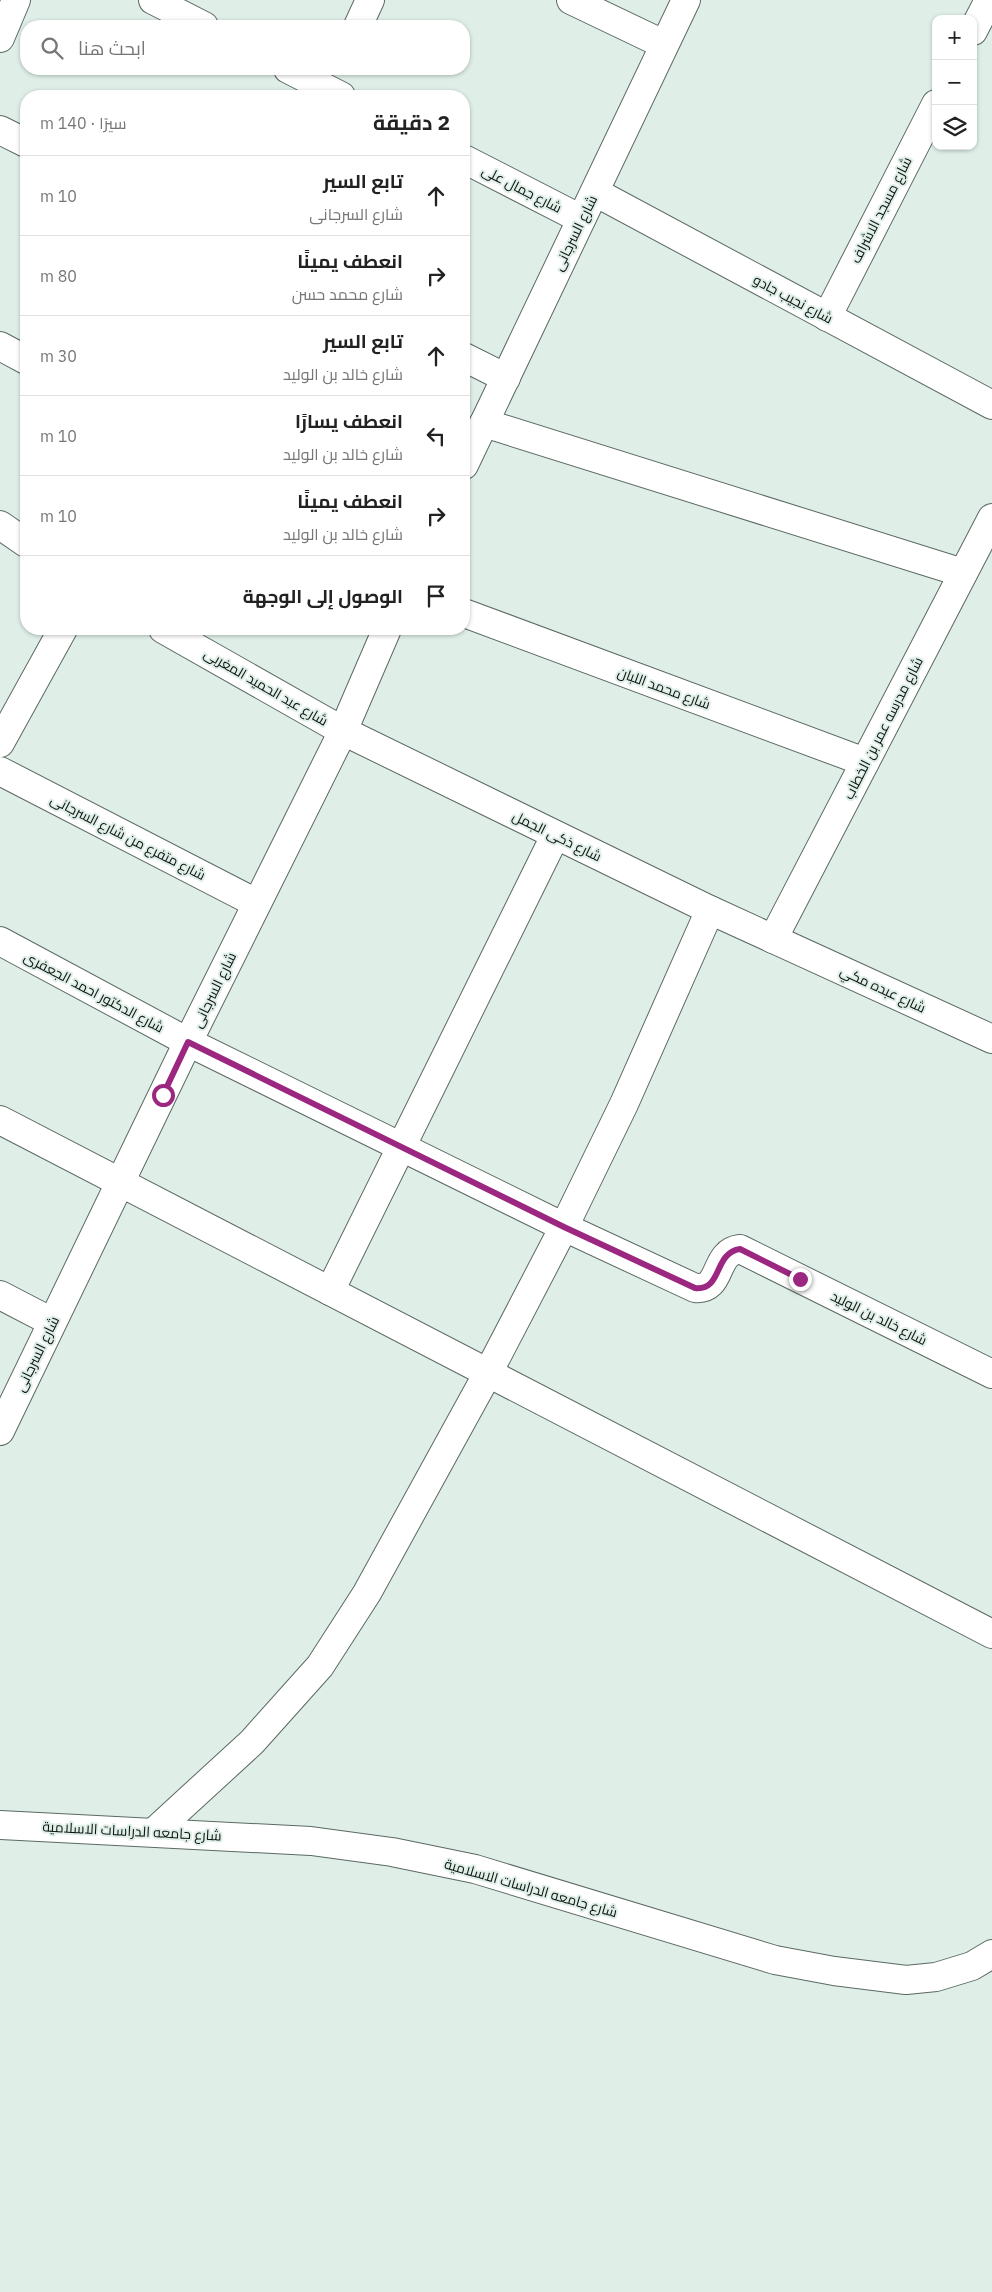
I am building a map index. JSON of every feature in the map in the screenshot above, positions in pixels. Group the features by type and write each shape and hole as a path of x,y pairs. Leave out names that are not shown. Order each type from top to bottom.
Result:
{"street":[{"path":"0,38 16,0"},
{"path":"153,0 192,20"},
{"path":"361,20 370,0"},
{"path":"571,0 663,44"},
{"name":"شارع السرجانى","path":"470,452 595,192 663,44 686,0"},
{"path":"977,23 989,0"},
{"path":"302,75 333,88"},
{"name":"شارع مسجد الاشراف","path":"827,317 935,105"},
{"path":"0,130 20,140"},
{"name":"شارع جمال على","path":"470,162 581,219"},
{"name":"شارع نجيب جادو","path":"595,192 992,405"},
{"path":"0,346 20,357"},
{"path":"470,360 506,378"},
{"path":"484,423 963,573"},
{"name":"شارع مدرسه عمر بن الخطاب","path":"773,939 992,518"},
{"path":"0,525 20,539"},
{"name":"شارع محمد اللبان","path":"470,615 865,762"},
{"path":"0,743 60,635"},
{"name":"شارع عبد الحميد المغربى","path":"174,635 343,731"},
{"name":"شارع السرجانى","path":"0,1431 256,903 343,731 384,635"},
{"name":"شارع ذكى الجمل","path":"343,731 555,836 773,939"},
{"name":"شارع متفرع من شارع السرجانى","path":"0,771 256,903"},
{"path":"330,1291 555,836"},
{"path":"154,1831 252,1742 320,1666 367,1593 488,1373 564,1227 624,1104 710,910"},
{"name":"شارع عبده مكي","path":"773,939 992,1039"},
{"name":"شارع الدكتور احمد الجعفرى","path":"0,941 188,1042 564,1227"},
{"path":"0,1120 992,1634"},
{"name":"شارع خالد بن الوليد","path":"564,1227 695,1288 702,1289 713,1281 724,1256 732,1250 740,1249 992,1374"},
{"path":"0,1295 52,1322"},
{"name":"شارع جامعه الدراسات الاسلامية","path":"0,1825 154,1831 311,1841 392,1852 474,1869 776,1960 834,1971 906,1980 936,1976 972,1966 992,1954"}],"route":[{"path":"163,1095 188,1042 564,1227 695,1288 702,1289 708,1286 713,1281 724,1256 732,1250 740,1249 800,1279"}]}
